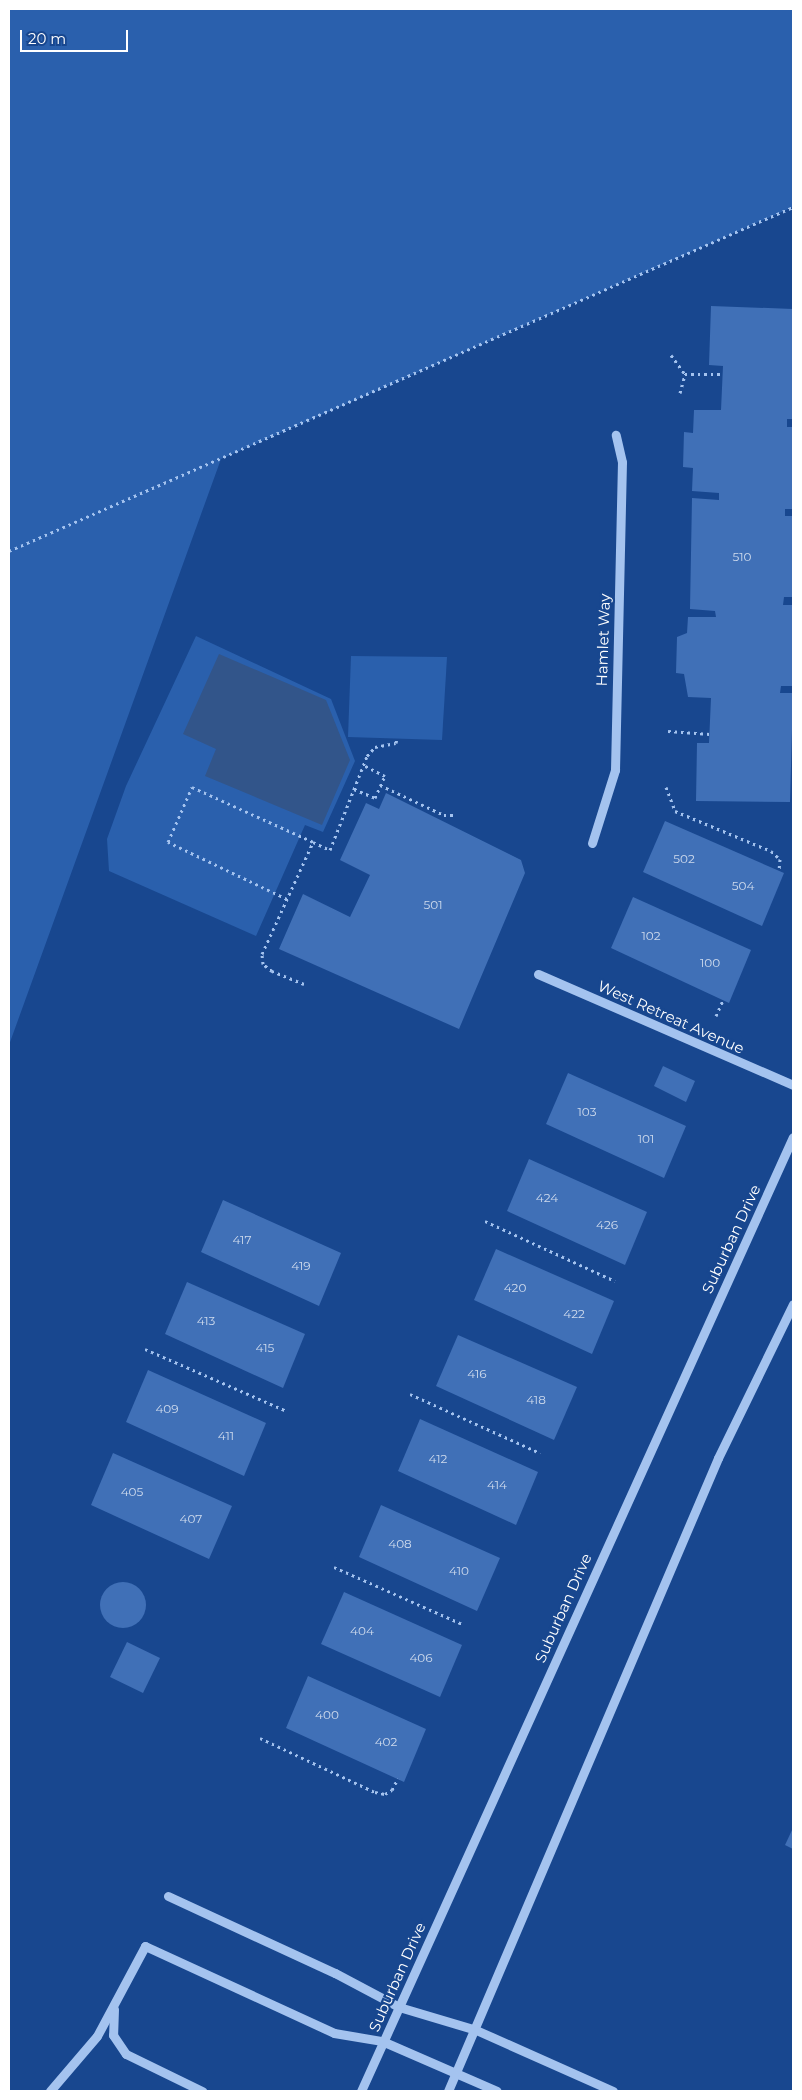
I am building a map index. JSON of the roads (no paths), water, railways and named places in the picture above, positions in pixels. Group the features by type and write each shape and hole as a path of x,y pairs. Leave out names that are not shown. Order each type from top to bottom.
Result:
{"street":[{"name":"Hamlet Way","path":"592,843 614,770 622,462 616,435"},
{"name":"West Retreat Avenue","path":"538,974 793,1085"},
{"name":"Suburban Drive","path":"361,2091 382,2041 789,1157 793,1137"},
{"path":"448,2091 476,2030 714,1468 793,1304"},
{"path":"168,1896 335,1973 399,2006 476,2030 613,2091"},
{"path":"50,2091 97,2036 114,2009 145,1946 334,2033 382,2041 496,2091"},
{"path":"114,2009 113,2035 126,2054 202,2091"}]}
